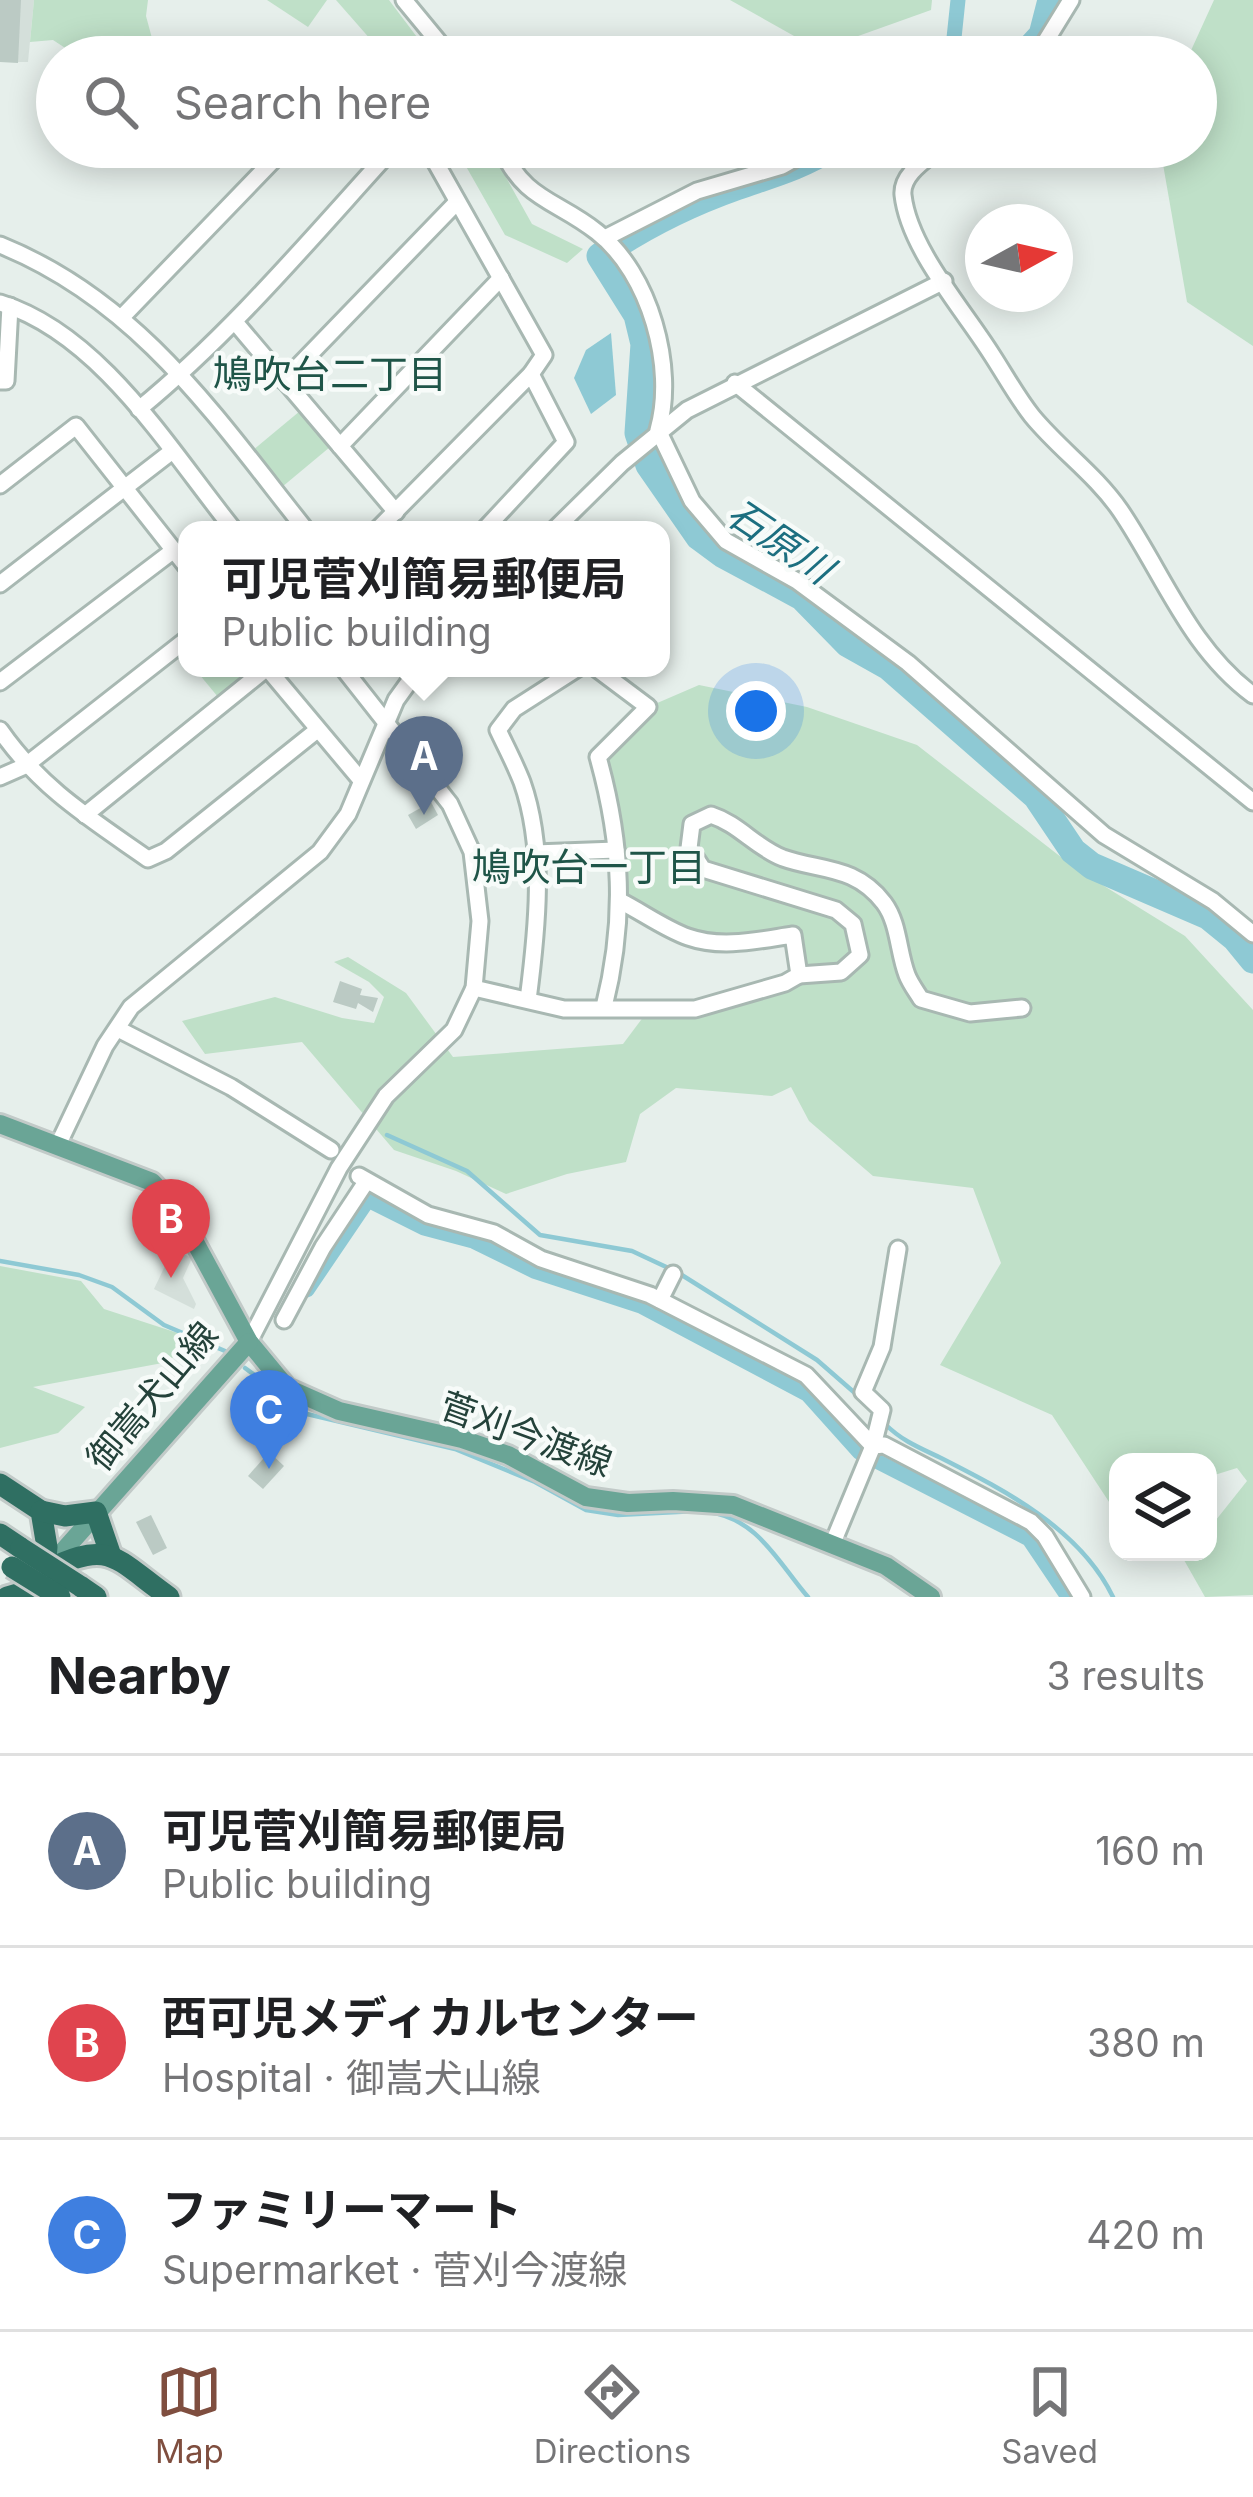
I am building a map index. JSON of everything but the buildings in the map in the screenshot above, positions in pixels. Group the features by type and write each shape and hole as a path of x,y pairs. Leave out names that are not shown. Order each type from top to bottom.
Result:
{"highway":[{"path":"0,1484 41,1511 65,1516 96,1512 111,1556"},
{"path":"41,1511 45,1571 79,1554 111,1556 169,1597"},
{"path":"0,1534 11,1558 79,1593"},
{"path":"7,1597 30,1594"}],"main road":[{"name":"御嵩犬山線","path":"0,1124 152,1183 176,1207 249,1342 96,1512 30,1594"},
{"name":"菅刈今渡線","path":"249,1342 287,1388 339,1411 462,1438 508,1455 586,1497 628,1503 733,1505 886,1566 931,1597"}],"street":[{"path":"404,0 434,36"},
{"path":"1049,36 1070,0"},
{"path":"123,316 266,168"},
{"path":"139,410 235,322 375,168"},
{"path":"386,521 532,374 544,355 438,168"},
{"path":"510,168 551,206 605,238 618,254 656,324 664,408 658,430 692,501 726,541 797,580 908,664 1104,835 1214,901 1253,934"},
{"path":"605,238 697,191 775,168"},
{"path":"917,168 909,175 903,196 923,252 1030,414 1096,480 1206,648 1253,695"},
{"path":"284,381 455,203"},
{"path":"0,245 29,257 123,316 182,374 299,521"},
{"path":"340,446 501,278"},
{"path":"563,521 658,430 735,383 944,281"},
{"path":"0,381 6,381 5,304 51,324 87,353 227,521"},
{"path":"235,322 396,512"},
{"path":"492,521 566,442 532,374"},
{"path":"735,383 1253,802"},
{"path":"0,484 76,426 178,555"},
{"path":"0,584 171,452"},
{"path":"0,682 174,550"},
{"path":"0,777 25,766 178,646"},
{"path":"86,815 256,677"},
{"path":"274,677 360,779"},
{"path":"249,1342 340,1168 386,1096 454,1030 474,988 480,921 472,852 449,804 350,677"},
{"path":"58,1145 104,1046 131,1006 320,852 348,814 396,700 413,677"},
{"path":"528,1000 537,936 535,854 523,784 498,730 514,710 564,677"},
{"path":"604,1007 616,959 620,901 614,814 598,757 648,706 608,677"},
{"path":"0,730 25,766 148,859 166,851 316,731"},
{"path":"474,988 564,1009 695,1009 799,975 841,972 860,955 854,924 836,910 704,869 689,848 692,824 711,815 733,821 752,841 784,858 826,865 857,880 884,904 907,975 921,999 970,1013 1022,1008"},
{"path":"535,854 616,850"},
{"path":"620,901 685,936 704,941 739,943 793,935 799,975"},
{"path":"118,1029 232,1087 331,1150"},
{"path":"284,1320 363,1179 428,1216 494,1233 541,1259 660,1300 806,1375 873,1446"},
{"path":"832,1545 873,1446 882,1410 863,1392 883,1347 898,1249"},
{"path":"660,1300 673,1274"},
{"path":"873,1446 884,1445 1031,1522 1045,1536 1082,1597"}],"shaded area":[{"path":"0,0 34,0 28,62 0,62"},
{"path":"173,1249 192,1258 183,1278 194,1309 154,1289"}],"green space":[{"path":"34,0 148,0 151,36 36,36 36,41 30,42"},
{"path":"267,0 327,0 308,27"},
{"path":"336,0 389,0 416,36 368,36"},
{"path":"730,0 932,0 931,10 858,36 794,36"},
{"path":"1214,0 1253,0 1253,346 1187,302 1164,168 1217,168 1217,36 1198,36"},
{"path":"467,168 501,168 532,224 583,249 567,263 505,235"},
{"path":"306,406 336,442 276,492 246,456"},
{"path":"201,677 256,677 223,703"},
{"path":"699,685 807,707 917,745 1075,868 1185,936 1253,1010 1253,1595 1205,1597 1185,1561 1217,1561 1217,1519 1247,1481 1237,1468 1217,1474 1217,1453 1109,1453 1109,1502 1052,1415 940,1365 1001,1263 973,1188 873,1176 809,1121 791,1087 772,1096 676,1088 640,1114 626,1162 567,1174 506,1194 394,1150 302,1042 205,1054 182,1021 275,997 374,1023 384,997 369,982 334,962 348,957 406,993 453,1057 623,1044 647,1012 695,1013 801,974 793,935 704,941 620,901 598,757 648,707"},
{"path":"0,1266 81,1281 104,1309 193,1338 168,1362 33,1387 85,1407 58,1433 0,1448"}],"water":[{"path":"611,333 616,395 591,414 574,378 586,350"}],"waterway":[{"path":"954,36 958,0"},
{"name":"石原川","path":"1041,36 1051,0"},
{"name":"石原川","path":"1052,4 1055,0"},
{"name":"石原川","path":"789,168 683,209 600,256 637,315 644,344 638,433 649,465 699,537 802,597 848,644 889,667 1036,796 1073,851 1092,866 1208,916 1253,960"},
{"path":"387,1135 467,1171 540,1235 632,1251 677,1272 817,1360 856,1394"},
{"path":"307,1290 368,1200 424,1228 473,1241 534,1271 641,1306 807,1394 859,1452 1029,1539 1068,1597"},
{"path":"0,1261 79,1275 112,1287 164,1325 225,1351"},
{"path":"245,1368 307,1414 455,1449 535,1482 586,1510 618,1515 697,1511"},
{"path":"885,1424 912,1444 1039,1514 1081,1551 1113,1597"},
{"path":"708,1512 741,1523 754,1533 808,1597"}],"place":[{"name":"可児菅刈簡易郵便局","path":"424,815"},
{"name":"西可児メディカルセンター","path":"171,1278"},
{"name":"ファミリーマート","path":"269,1469"}],"district":[{"name":"鳩吹台二丁目","path":"330,374"},
{"name":"鳩吹台一丁目","path":"589,867"}]}
